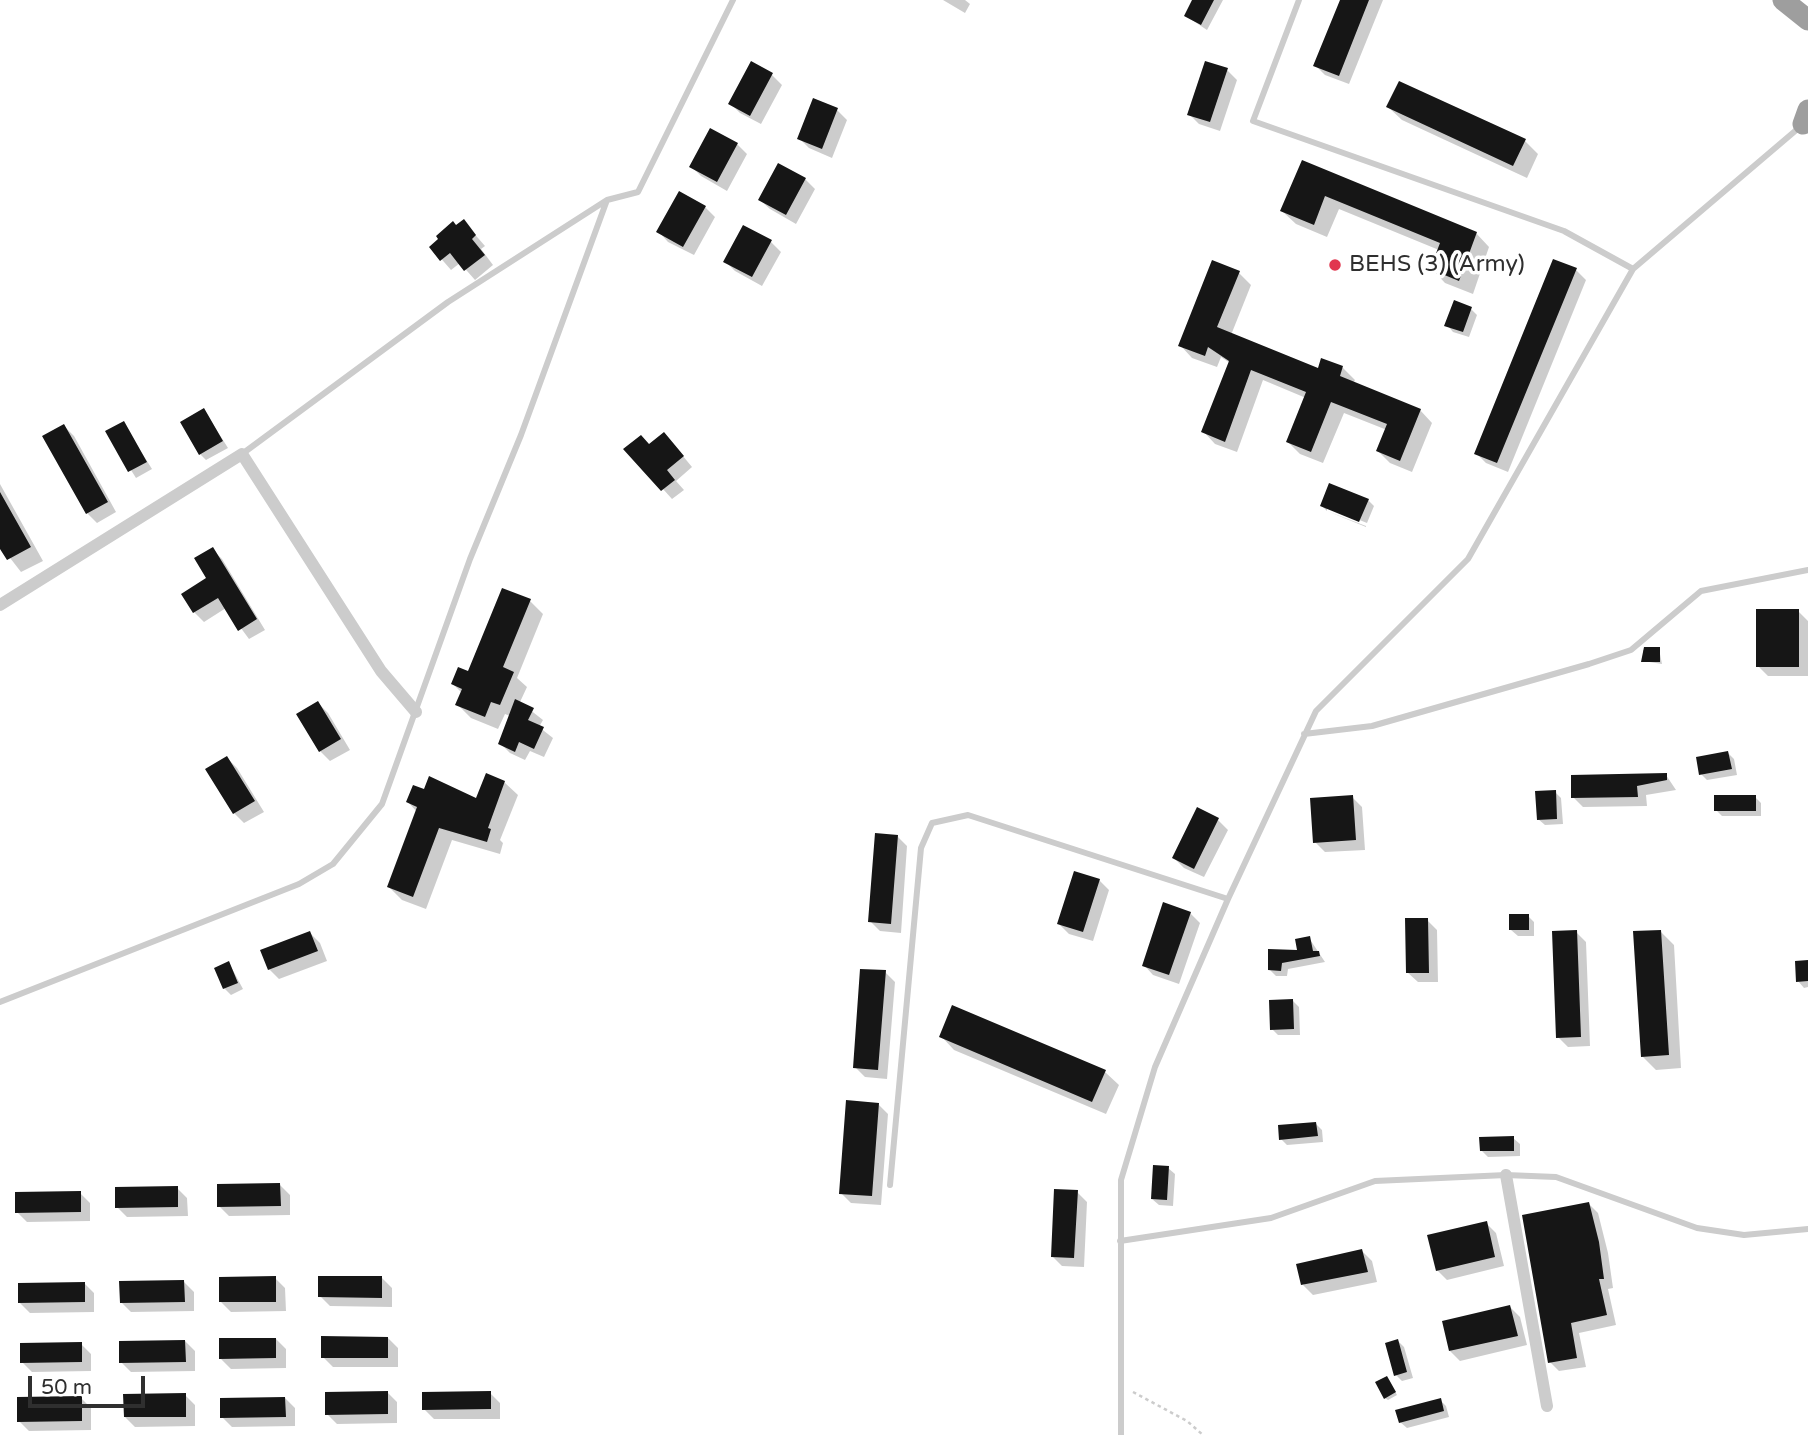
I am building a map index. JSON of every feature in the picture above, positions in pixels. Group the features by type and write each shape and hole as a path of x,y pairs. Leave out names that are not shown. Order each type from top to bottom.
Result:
{"highway":[{"path":"1783,0 1806,23"}],"street":[{"path":"0,605 242,454 381,671 416,712"},
{"path":"1506,1175 1547,1406"}],"lane":[{"path":"242,454 448,302 607,200 638,192 733,0"},
{"path":"1299,0 1252,121 1564,231 1633,269"},
{"path":"1121,1435 1121,1180 1155,1068 1228,899 1315,711 1468,559 1633,269 1806,118"},
{"path":"0,1002 299,884 333,864 382,804 470,559 521,435 607,200"},
{"path":"1304,734 1372,726 1589,664 1630,650 1701,591 1808,570"},
{"path":"890,1185 921,848 932,823 968,815 1228,899"},
{"path":"1120,1241 1271,1218 1375,1181 1506,1175 1556,1177 1697,1228 1744,1235 1808,1229"}],"path":[{"path":"1121,1386 1187,1420 1203,1435"}],"building":[{"path":"1192,0 1214,0 1201,25 1184,16"},
{"path":"1340,0 1369,0 1339,76 1313,66"},
{"path":"751,61 773,73 750,116 728,104"},
{"path":"1205,61 1228,68 1210,122 1187,115"},
{"path":"1399,81 1526,139 1513,166 1386,107"},
{"path":"813,98 838,108 822,149 797,139"},
{"path":"710,128 738,143 717,182 689,167"},
{"path":"1302,160 1477,232 1459,281 1430,269 1440,243 1325,196 1314,225 1280,211"},
{"path":"778,163 806,178 786,215 758,200"},
{"path":"679,191 706,206 683,247 656,232"},
{"path":"464,219 476,235 472,239 485,255 464,271 450,253 440,261 429,247 438,239 436,236 453,221 456,225"},
{"path":"743,225 772,240 752,277 723,262"},
{"path":"1553,259 1577,268 1497,463 1474,454"},
{"path":"1212,260 1240,271 1217,327 1318,368 1321,358 1343,366 1340,376 1421,409 1400,461 1376,451 1387,424 1331,402 1311,452 1286,442 1306,392 1251,370 1225,442 1201,432 1229,361 1208,347 1205,356 1178,346"},
{"path":"1454,300 1472,307 1463,332 1444,326"},
{"path":"204,408 223,441 199,455 180,422"},
{"path":"124,421 147,462 128,472 105,431"},
{"path":"64,424 108,502 86,514 42,436"},
{"path":"664,432 684,456 667,470 675,480 661,491 623,449 641,435 649,444"},
{"path":"1329,483 1369,499 1359,522 1320,506"},
{"path":"0,492 31,547 7,560 0,549"},
{"path":"213,547 257,619 238,631 218,598 193,613 181,594 206,578 194,558"},
{"path":"502,588 531,599 503,667 514,672 500,705 491,702 485,717 455,705 462,689 451,684 458,667 468,671"},
{"path":"1756,609 1799,609 1799,667 1756,667"},
{"path":"1644,647 1660,647 1660,662 1641,662"},
{"path":"515,699 534,708 528,720 544,727 534,749 519,742 515,752 498,744"},
{"path":"318,701 341,739 319,752 296,714"},
{"path":"1728,751 1732,769 1699,775 1696,757"},
{"path":"227,756 255,801 233,814 205,769"},
{"path":"486,773 505,781 488,828 491,829 487,842 439,828 413,897 387,887 417,807 406,802 413,785 424,789 429,776 476,798"},
{"path":"1667,773 1667,780 1637,786 1638,797 1571,798 1571,775"},
{"path":"1556,790 1557,819 1537,820 1535,791"},
{"path":"1353,795 1356,840 1313,843 1310,798"},
{"path":"1714,795 1756,795 1756,811 1714,811"},
{"path":"1197,807 1219,818 1194,869 1172,858"},
{"path":"875,833 898,835 891,924 868,922"},
{"path":"1074,871 1100,879 1083,932 1057,924"},
{"path":"1163,902 1191,912 1169,975 1142,966"},
{"path":"1509,914 1529,914 1529,930 1509,930"},
{"path":"1405,918 1428,918 1429,973 1406,973"},
{"path":"1577,930 1581,1037 1556,1038 1552,931"},
{"path":"1661,930 1669,1055 1641,1057 1633,931"},
{"path":"310,931 318,951 268,970 260,950"},
{"path":"1310,936 1313,951 1319,951 1320,956 1282,963 1281,971 1268,970 1268,949 1297,950 1295,939"},
{"path":"1808,960 1808,981 1796,982 1795,961"},
{"path":"229,961 238,983 223,989 214,968"},
{"path":"860,969 886,970 878,1070 853,1068"},
{"path":"1293,999 1294,1029 1270,1030 1269,1000"},
{"path":"952,1005 1106,1070 1092,1102 939,1037"},
{"path":"846,1100 879,1103 872,1196 839,1194"},
{"path":"1316,1122 1318,1136 1279,1140 1278,1125"},
{"path":"1514,1136 1514,1151 1480,1151 1479,1137"},
{"path":"1153,1165 1169,1166 1167,1200 1151,1199"},
{"path":"280,1183 281,1206 217,1207 217,1184"},
{"path":"178,1186 178,1207 115,1208 115,1187"},
{"path":"1054,1189 1078,1190 1074,1258 1051,1257"},
{"path":"81,1191 81,1212 15,1213 15,1192"},
{"path":"1589,1202 1599,1242 1604,1279 1599,1279 1607,1315 1571,1323 1577,1358 1548,1363 1522,1215"},
{"path":"1487,1221 1495,1257 1436,1271 1427,1235"},
{"path":"1362,1249 1368,1272 1301,1285 1296,1264"},
{"path":"276,1276 276,1302 219,1302 219,1277"},
{"path":"318,1276 382,1276 382,1298 318,1297"},
{"path":"184,1280 185,1302 120,1303 119,1281"},
{"path":"85,1282 85,1302 18,1303 18,1283"},
{"path":"1510,1305 1518,1336 1449,1351 1442,1321"},
{"path":"321,1336 388,1337 388,1358 321,1358"},
{"path":"219,1338 276,1338 276,1358 219,1359"},
{"path":"1398,1339 1407,1372 1394,1376 1385,1343"},
{"path":"185,1340 186,1362 119,1363 119,1341"},
{"path":"82,1342 82,1362 20,1363 20,1343"},
{"path":"1387,1376 1396,1392 1384,1399 1375,1382"},
{"path":"388,1391 388,1414 325,1415 325,1392"},
{"path":"491,1391 491,1409 422,1410 422,1392"},
{"path":"186,1393 186,1417 124,1417 123,1394"},
{"path":"82,1396 82,1421 17,1422 17,1397"},
{"path":"285,1397 286,1417 220,1418 220,1398"},
{"path":"1441,1398 1444,1411 1399,1423 1395,1410"}],"place":[{"name":"BEHS (3) (Army)","path":"1335,265"}]}
